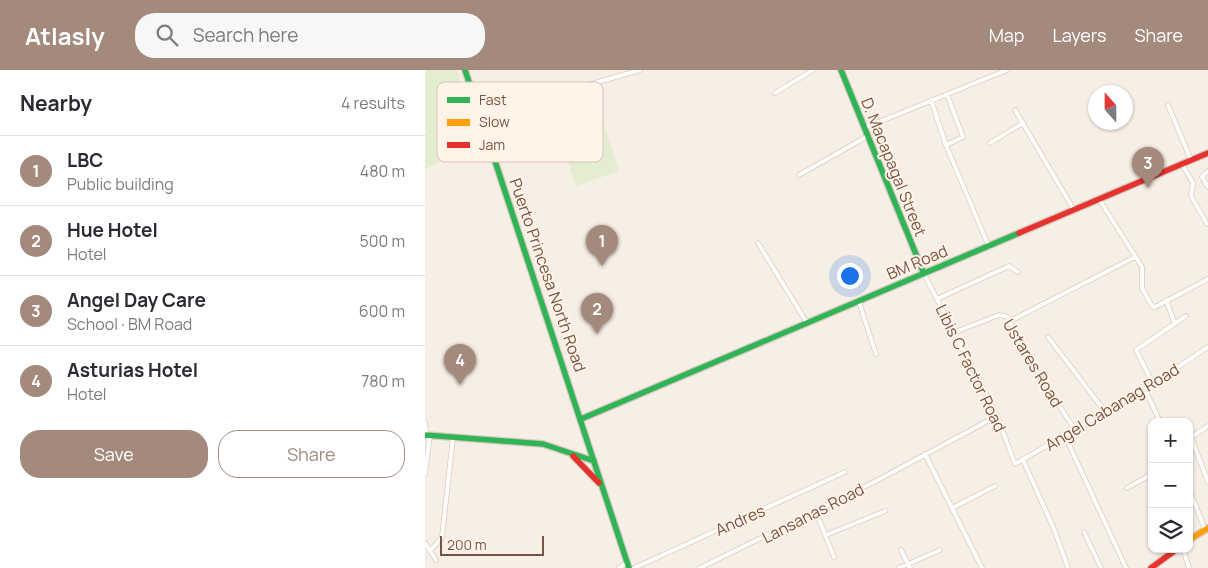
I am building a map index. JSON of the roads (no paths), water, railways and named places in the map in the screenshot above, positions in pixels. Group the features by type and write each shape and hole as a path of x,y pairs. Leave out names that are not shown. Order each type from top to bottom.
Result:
{"street":[{"name":"Puerto Princesa North Road","path":"465,70 469,82"},
{"path":"598,82 640,70"},
{"path":"775,93 813,70"},
{"name":"D. Macapagal Street","path":"841,70 924,274"},
{"path":"864,128 1007,70"},
{"path":"946,145 963,137 947,94"},
{"path":"931,100 946,145 989,247"},
{"path":"1168,105 1191,160"},
{"path":"1015,110 1074,210"},
{"path":"990,143 1023,123"},
{"path":"799,175 867,136"},
{"name":"BM Road","path":"581,419 1208,154"},
{"name":"Puerto Princesa North Road","path":"494,162 581,419 628,566"},
{"path":"1182,164 1193,183 1191,196 1207,224"},
{"path":"1208,170 1202,175 1208,187"},
{"path":"1099,199 1143,269 1142,288 1151,306 1155,307 1208,279"},
{"path":"758,243 807,323"},
{"path":"1010,321 1135,257"},
{"path":"937,299 1009,266 1018,272"},
{"name":"Libis C Factor Road","path":"924,274 997,416 1015,464"},
{"path":"1166,300 1175,324"},
{"path":"859,302 877,354"},
{"name":"Ustares Road","path":"955,332 1003,315 1010,321 1020,345 1075,430"},
{"path":"1153,384 1136,350 1187,316"},
{"path":"1048,337 1106,413"},
{"name":"Angel Cabanag Road","path":"1015,464 1106,413 1208,347"},
{"path":"1145,389 1159,418"},
{"name":"Lansanas Road","path":"700,568 816,512 997,416"},
{"path":"425,424 427,435 425,474"},
{"path":"1208,426 1191,437 1208,482"},
{"path":"427,435 543,444 594,461"},
{"path":"1065,436 1127,568"},
{"path":"430,551 442,538 453,437"},
{"path":"570,452 602,485"},
{"path":"925,454 983,568"},
{"path":"1023,460 1057,537 1068,568"},
{"name":"Andres","path":"634,568 845,472"},
{"path":"1127,488 1148,476"},
{"path":"952,508 995,486"},
{"path":"1193,497 1207,529 1193,538"},
{"path":"826,535 885,511"},
{"path":"816,512 834,557"},
{"path":"1085,532 1101,568"},
{"path":"425,544 436,560"},
{"path":"901,550 909,566"},
{"path":"899,568 909,566 940,550"},
{"path":"1151,568 1172,553"},
{"path":"1184,553 1189,568"},
{"path":"619,568 628,566"}],"place":[{"name":"Angel Day Care","path":"1148,188"},
{"name":"LBC","path":"602,266"},
{"name":"Hue Hotel","path":"597,334"},
{"name":"Asturias Hotel","path":"460,385"}]}
